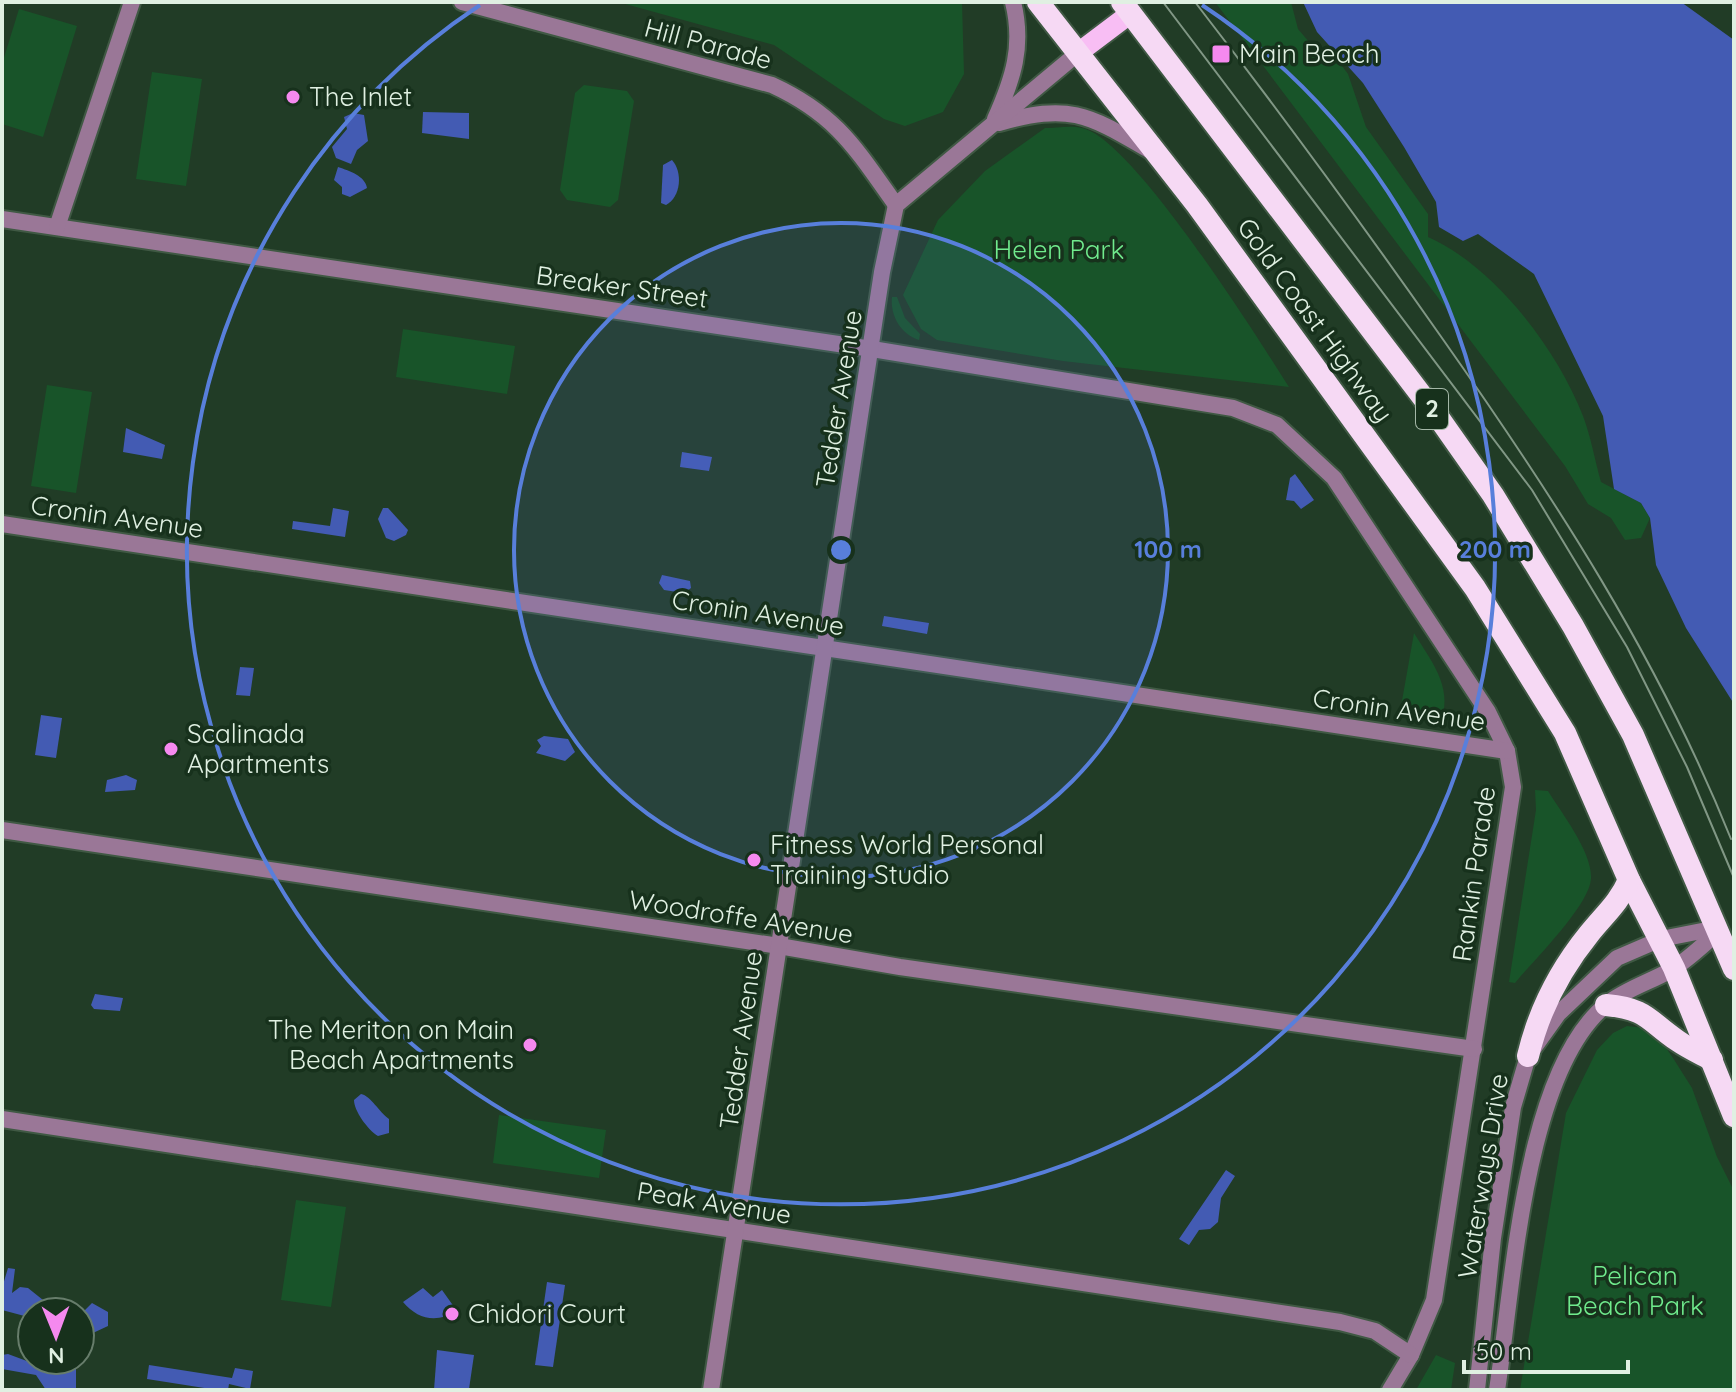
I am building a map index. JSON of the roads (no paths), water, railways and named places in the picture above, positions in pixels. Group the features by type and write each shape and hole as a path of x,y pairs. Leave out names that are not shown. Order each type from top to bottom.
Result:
{"highway":[{"name":"Gold Coast Highway","path":"1038,2 1158,155 1475,588 1565,733 1629,880 1674,968 1734,1116"},
{"name":"Gold Coast Highway","path":"1127,8 1441,421 1493,495 1573,626 1633,735 1734,969"},
{"path":"1528,1056 1536,1020 1553,986 1588,935 1620,901 1629,880"},
{"path":"1606,1005 1634,1008 1661,1025 1676,1040 1712,1060"}],"main road":[{"path":"1078,53 1127,8"}],"street":[{"path":"57,227 132,2"},
{"name":"Hill Parade","path":"462,2 778,88 825,114 848,138 896,205"},
{"path":"993,124 1013,80 1019,52 1013,2"},
{"path":"896,205 1078,53"},
{"path":"993,124 1040,111 1069,113 1103,123 1158,155"},
{"name":"Tedder Avenue","path":"711,1390 882,272 896,205"},
{"name":"Breaker Street","path":"2,219 872,349 1233,408"},
{"name":"Rankin Parade","path":"1233,408 1277,425 1334,478 1488,712 1507,751 1513,787 1434,1300 1411,1355 1390,1390"},
{"name":"Cronin Avenue","path":"2,524 1507,751"},
{"name":"Woodroffe Avenue","path":"2,830 779,946 900,967 1474,1049"},
{"name":"Waterways Drive","path":"1477,1390 1493,1238 1513,1107 1528,1056 1558,1014 1593,977 1617,958 1661,939 1718,929"},
{"name":"Waterways Drive","path":"1497,1390 1538,1128 1556,1077 1583,1031 1606,1005 1674,968 1718,929"},
{"name":"Peak Avenue","path":"2,1119 1359,1325 1394,1341 1411,1355"}],"water":[{"path":"1303,2 1681,2 1734,40 1734,704 1686,628 1656,565 1650,518 1641,503 1614,489 1603,416 1534,274 1478,234 1463,241 1439,227 1436,202 1404,147 1363,83 1317,32"},
{"path":"423,112 469,113 469,139 422,133"},
{"path":"353,113 364,115 368,141 357,150 351,164 336,158 332,147 347,129 344,117"},
{"path":"672,160 678,171 679,184 675,196 666,205 661,203 663,165"},
{"path":"338,167 360,177 367,188 350,197 342,194 342,187 334,180"},
{"path":"126,428 165,445 162,459 123,452"},
{"path":"682,452 712,457 709,471 680,467"},
{"path":"1295,474 1314,500 1301,509 1294,501 1286,500 1290,478"},
{"path":"333,508 349,511 345,537 292,529 293,521 330,526"},
{"path":"383,508 388,508 408,530 406,535 394,541 386,538 378,519"},
{"path":"662,575 690,581 691,588 684,593 664,590 659,583"},
{"path":"884,616 929,623 927,634 882,626"},
{"path":"240,667 254,668 250,696 236,695"},
{"path":"41,715 62,718 56,758 35,755"},
{"path":"544,736 568,739 575,752 565,761 536,753 541,746 537,740"},
{"path":"126,775 137,780 135,790 105,792 107,780"},
{"path":"95,994 123,998 120,1011 94,1009 91,1005"},
{"path":"361,1094 389,1119 389,1133 378,1136 362,1120 354,1100"},
{"path":"1226,1170 1235,1176 1221,1198 1218,1222 1210,1229 1199,1230 1189,1245 1179,1239"},
{"path":"8,1268 15,1269 12,1293 20,1287 28,1288 38,1296 16,1296 16,1314 2,1310 2,1288"},
{"path":"547,1282 565,1285 553,1367 535,1365"},
{"path":"423,1288 433,1297 442,1290 457,1311 435,1318 415,1313 403,1302"},
{"path":"96,1305 108,1312 108,1326 96,1332"},
{"path":"437,1350 474,1355 469,1389 434,1390"},
{"path":"2,1355 16,1357 16,1371 2,1369"},
{"path":"149,1365 232,1378 235,1368 253,1371 250,1389 229,1384 228,1390 217,1390 147,1379"},
{"path":"37,1376 76,1376 76,1389 46,1390"}],"tram line":[{"path":"1163,2 1532,490 1627,647 1687,767 1734,878"},
{"path":"1195,2 1382,253 1484,398 1563,518 1671,706 1731,839"}],"place":[{"name":"Main Beach","path":"1221,54"},
{"name":"The Inlet","path":"293,97"},
{"name":"Scalinada Apartments","path":"171,749"},
{"name":"Fitness World Personal Training Studio","path":"754,860"},
{"name":"The Meriton on Main Beach Apartments","path":"530,1045"},
{"name":"Chidori Court","path":"452,1314"}],"park label":[{"name":"Helen Park","path":"1059,250"},
{"name":"Pelican Beach Park","path":"1635,1291"}]}
